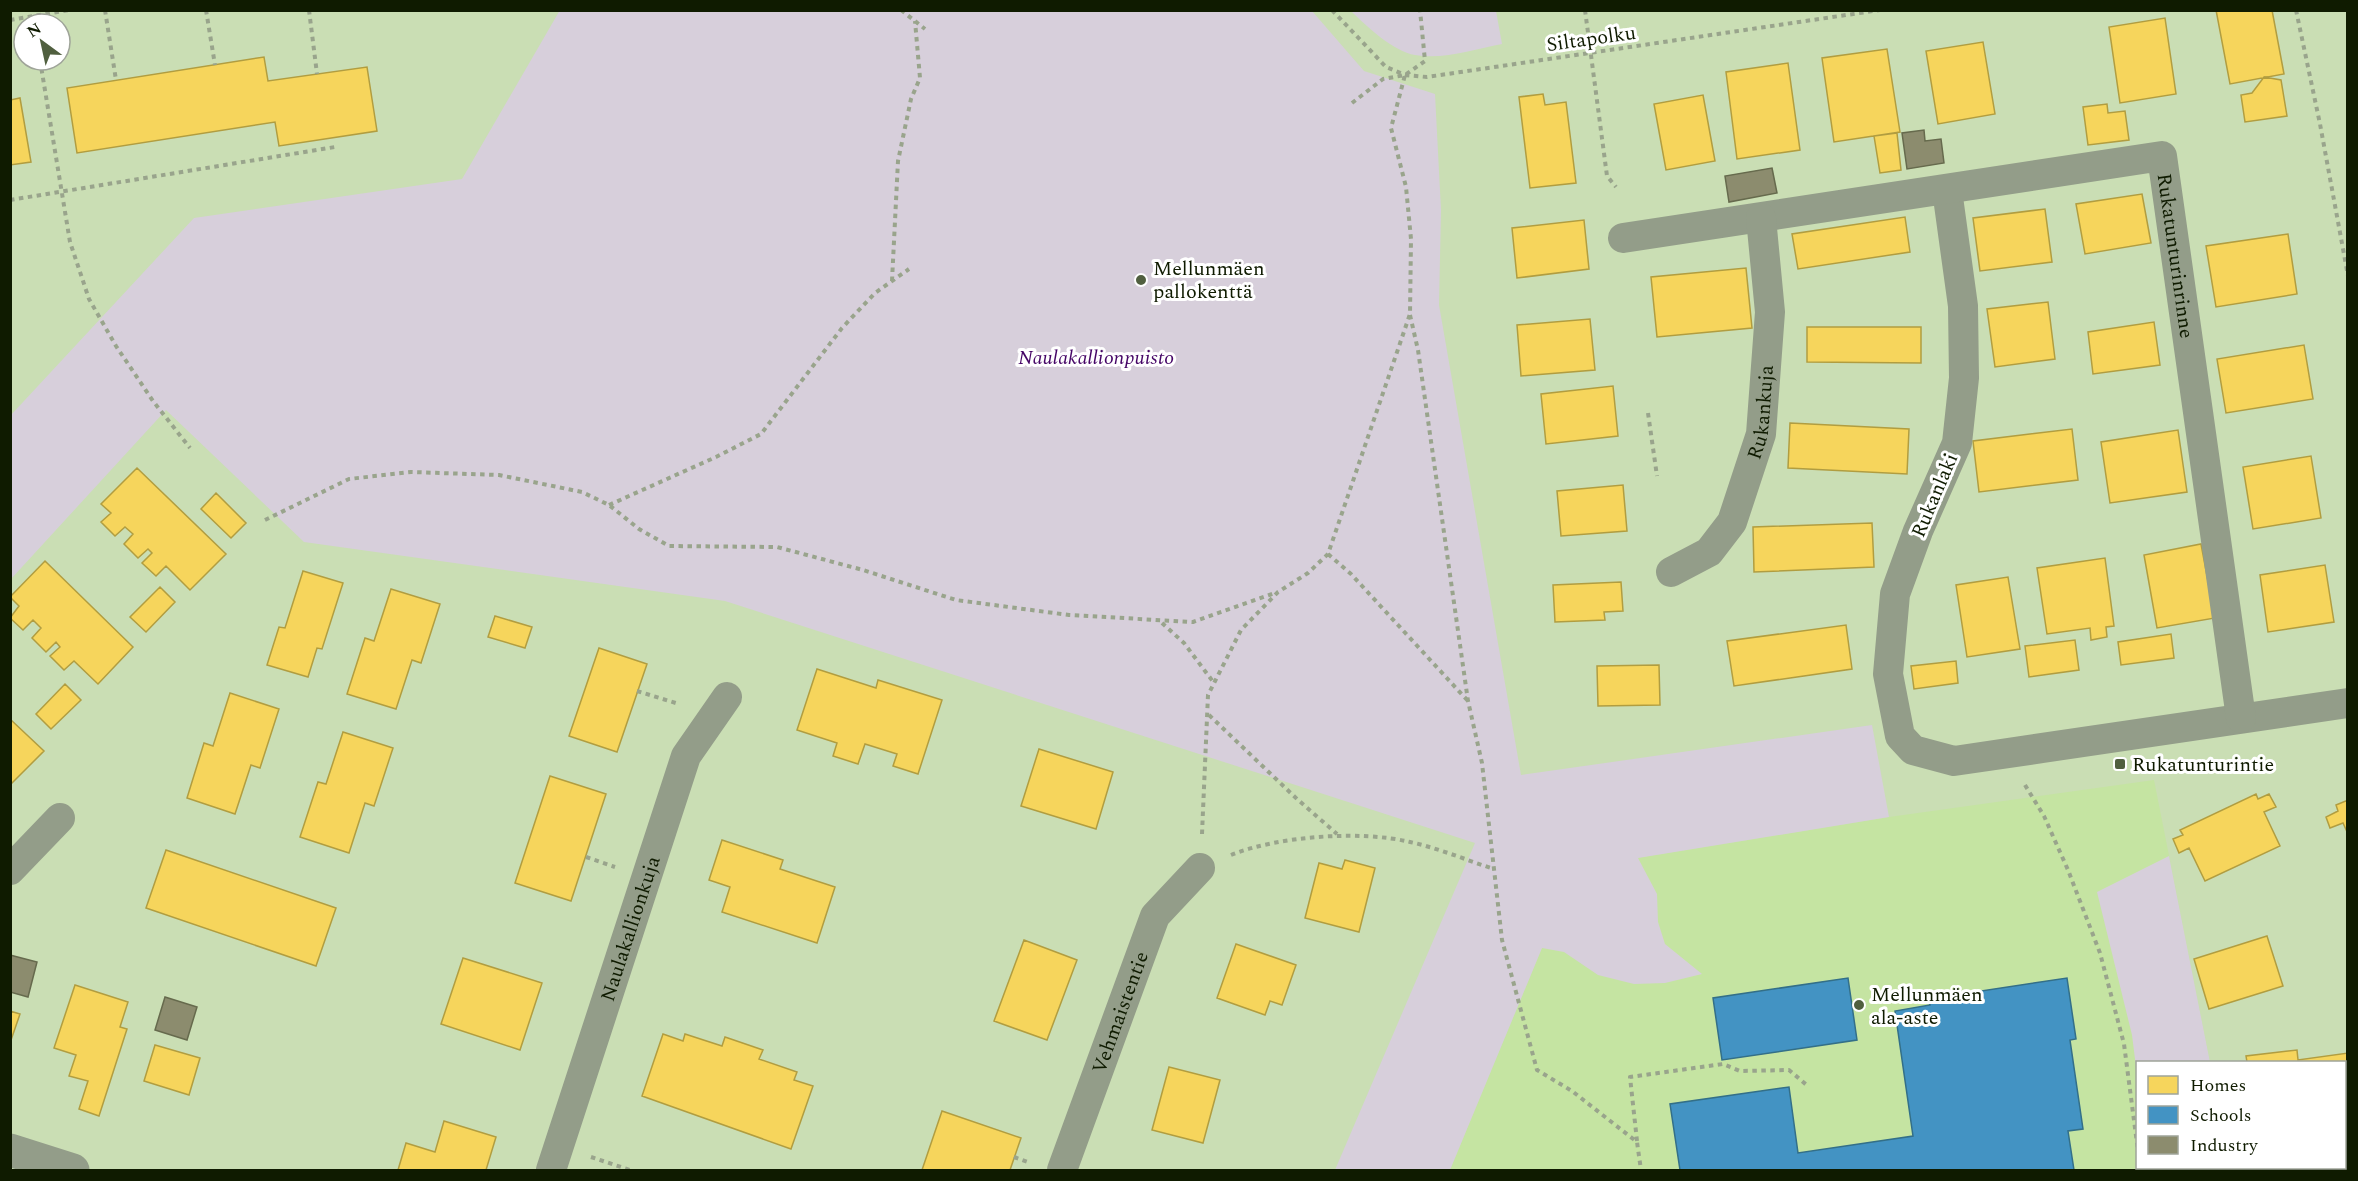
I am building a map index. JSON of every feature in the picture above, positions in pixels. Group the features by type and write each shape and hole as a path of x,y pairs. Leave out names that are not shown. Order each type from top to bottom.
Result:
{"street":[{"name":"Rukatunturinrinne","path":"1623,238 2162,156 2241,718"},
{"name":"Rukanlaki","path":"1947,190 1963,306 1965,378 1957,442 1918,531 1895,594 1888,674 1900,736 1913,750 1954,761 2241,718"},
{"name":"Rukankuja","path":"1671,572 1709,552 1732,522 1761,434 1770,312 1761,218"},
{"path":"2241,718 2348,703"},
{"name":"Naulakallionkuja","path":"556,1158 686,756 720,706"},
{"path":"10,870 60,818"},
{"name":"Vehmaistentie","path":"1062,1170 1155,916 1200,868"},
{"path":"10,1150 73,1170"}],"path":[{"path":"105,10 116,80"},
{"path":"206,10 215,65"},
{"path":"309,10 318,74"},
{"path":"900,10 925,29"},
{"name":"Siltapolku","path":"1332,10 1386,67 1405,75 1427,77 1880,10"},
{"path":"1352,103 1383,79 1405,75 1425,61 1420,10"},
{"path":"1585,10 1607,176 1616,187"},
{"path":"2296,10 2348,276"},
{"path":"892,281 898,161 910,99 920,78 915,21"},
{"path":"42,72 70,242 89,299 116,346 153,401 190,448"},
{"path":"1405,75 1391,128 1406,187 1411,239 1410,314 1418,350 1468,701 1482,763 1502,940 1537,1070 1572,1091 1637,1142"},
{"path":"10,200 335,147"},
{"path":"609,505 761,434 842,328 875,293 909,269"},
{"path":"265,519 349,479 411,472 499,475 582,492 609,505 639,529 669,546 777,547 862,570 956,600 1069,615 1161,622 1194,622 1278,592 1308,573 1328,554 1410,314"},
{"path":"1648,413 1657,476"},
{"path":"1328,554 1351,574 1468,701"},
{"path":"1278,592 1241,630 1208,695 1200,868 1252,847 1338,835 1408,842 1494,869"},
{"path":"1161,622 1184,643 1214,683"},
{"path":"637,691 720,706"},
{"path":"1208,714 1296,800 1338,835"},
{"path":"2022,781 2044,816 2100,953 2124,1044 2136,1136"},
{"path":"1641,1170 1630,1077 1723,1064 1740,1071 1788,1070 1809,1087"},
{"path":"556,1158 630,1170"}],"shaded area":[{"name":"Mellunmäen ala-aste","path":"2154,780 2210,1061 2136,1061 2136,1169 2233,1170 1450,1170 1575,868 1889,817"}],"green space":[{"name":"Naulakallionpuisto","path":"560,10 1312,11 1364,71 1435,94 1441,210 1439,305 1521,775 1872,725 1889,817 1638,858 1657,894 1658,922 1665,944 1702,974 1665,983 1634,984 1598,975 1564,952 1542,948 1450,1170 1335,1170 1475,843 725,601 304,542 166,410 11,579 11,415 194,218 462,179"},
{"path":"1351,11 1496,11 1502,44 1448,55 1415,55 1389,43"},
{"path":"2169,856 2210,1061 2136,1061 2136,1067 2132,1035 2097,892"}],"building: Homes":[{"path":"2216,10 2272,10 2284,74 2230,84"},
{"path":"2165,18 2176,94 2120,103 2109,27"},
{"path":"1983,42 1995,114 1938,124 1926,51"},
{"path":"1887,49 1900,132 1834,142 1822,58"},
{"path":"264,57 268,81 367,67 377,131 279,146 275,122 77,153 67,88"},
{"path":"1788,63 1800,150 1737,159 1726,72"},
{"path":"2264,77 2281,80 2287,116 2245,122 2241,95 2252,93"},
{"path":"1543,94 1545,105 1566,102 1576,183 1530,188 1519,97"},
{"path":"1703,95 1715,161 1666,170 1654,104"},
{"path":"20,98 31,162 10,165 10,100"},
{"path":"2107,104 2108,113 2125,111 2129,140 2088,145 2083,107"},
{"path":"1897,133 1901,170 1880,173 1874,136"},
{"path":"2142,194 2151,243 2085,254 2076,204"},
{"path":"2045,209 2052,262 1980,271 1973,218"},
{"path":"1905,217 1910,252 1798,269 1792,234"},
{"path":"1584,220 1589,269 1517,278 1512,228"},
{"path":"2288,234 2297,294 2216,307 2206,246"},
{"path":"1746,268 1752,328 1657,337 1651,277"},
{"path":"2048,302 2055,359 1995,367 1987,309"},
{"path":"1590,319 1595,370 1521,376 1517,325"},
{"path":"2154,322 2160,365 2093,374 2088,332"},
{"path":"1807,327 1921,327 1921,363 1807,362"},
{"path":"2304,345 2313,399 2226,413 2217,359"},
{"path":"1613,386 1618,436 1546,444 1541,394"},
{"path":"1790,423 1909,429 1907,474 1788,468"},
{"path":"2072,429 2078,480 1979,492 1973,441"},
{"path":"2178,430 2187,492 2110,503 2101,442"},
{"path":"2311,456 2321,518 2253,529 2243,467"},
{"path":"137,468 226,554 190,590 166,566 156,576 142,563 152,553 148,549 138,558 124,544 133,534 125,527 115,536 101,522 111,513 101,504"},
{"path":"1623,485 1627,531 1561,536 1557,491"},
{"path":"216,493 246,523 231,538 201,509"},
{"path":"1872,523 1874,567 1754,572 1753,527"},
{"path":"2201,544 2215,618 2157,628 2144,555"},
{"path":"2105,558 2114,626 2106,627 2107,637 2091,640 2090,628 2047,634 2037,568"},
{"path":"45,561 133,647 98,684 74,661 64,670 50,656 60,647 56,642 46,652 32,638 41,628 33,620 23,630 10,618 19,606 10,597"},
{"path":"2325,565 2334,622 2268,632 2260,575"},
{"path":"303,571 343,583 322,649 317,648 308,677 267,665 279,627 285,628"},
{"path":"2008,577 2020,649 1967,657 1956,585"},
{"path":"1621,582 1623,611 1604,612 1605,620 1555,622 1553,585"},
{"path":"160,587 175,602 146,632 130,617"},
{"path":"391,589 440,604 421,663 412,660 396,709 347,694 365,638 374,641"},
{"path":"495,616 532,627 525,648 488,637"},
{"path":"1846,625 1852,669 1734,686 1727,641"},
{"path":"2171,634 2174,658 2121,665 2118,642"},
{"path":"2075,640 2079,670 2029,677 2025,646"},
{"path":"599,648 647,664 617,752 569,736"},
{"path":"1956,661 1958,683 1914,689 1911,666"},
{"path":"1659,665 1660,705 1598,706 1597,666"},
{"path":"817,669 876,688 878,680 942,700 918,774 893,766 897,754 865,744 858,764 833,756 837,743 797,730"},
{"path":"65,684 81,700 51,729 36,714"},
{"path":"230,693 279,709 260,768 251,765 235,814 187,798 204,743 213,746"},
{"path":"10,719 44,751 10,785"},
{"path":"343,732 393,748 374,806 365,803 349,853 300,837 318,782 326,784"},
{"path":"1039,749 1113,772 1096,829 1021,806"},
{"path":"550,776 606,794 571,901 515,883"},
{"path":"2256,794 2258,799 2269,794 2276,807 2264,812 2280,846 2205,881 2189,848 2179,853 2173,839 2183,835 2180,830"},
{"path":"2348,800 2348,834 2343,823 2330,828 2326,817 2338,811 2336,805"},
{"path":"722,840 783,860 780,869 835,887 817,943 722,912 730,887 709,880"},
{"path":"166,850 336,908 316,966 146,908"},
{"path":"1345,860 1375,868 1359,932 1305,918 1319,863 1342,869"},
{"path":"2267,936 2283,986 2209,1009 2194,959"},
{"path":"1024,940 1077,960 1047,1040 994,1021"},
{"path":"1236,944 1296,965 1282,1005 1270,1001 1265,1015 1217,998"},
{"path":"463,958 542,983 520,1050 441,1024"},
{"path":"75,985 128,1002 120,1027 127,1029 99,1116 79,1109 88,1081 69,1076 76,1055 54,1048"},
{"path":"10,1011 20,1014 10,1043"},
{"path":"663,1034 683,1041 685,1034 722,1046 725,1037 763,1050 759,1059 797,1072 794,1080 813,1086 791,1149 642,1096"},
{"path":"155,1045 200,1058 189,1095 144,1081"},
{"path":"2297,1050 2298,1060 2348,1053 2348,1110 2346,1110 2346,1061 2247,1061 2246,1056"},
{"path":"1169,1067 1220,1080 1203,1143 1152,1130"},
{"path":"942,1111 1021,1138 1010,1170 922,1170"},
{"path":"444,1121 496,1137 486,1170 398,1170 406,1143 435,1152"}],"building: Schools":[{"path":"1848,978 1857,1040 1722,1060 1713,998"},
{"path":"2067,978 2076,1039 2070,1040 2083,1129 2068,1131 2074,1170 1680,1170 1670,1104 1789,1087 1798,1153 1913,1136 1895,1011 1930,1005 1928,999"}],"building: Industry":[{"path":"1924,130 1925,141 1941,139 1944,163 1907,169 1902,133"},
{"path":"1772,168 1777,193 1729,202 1725,176"},
{"path":"10,955 37,962 28,997 10,992"},
{"path":"165,997 197,1007 187,1040 155,1030"}],"place":[{"name":"Mellunmäen pallokenttä","path":"1141,280"},
{"name":"Rukatunturintie","path":"2120,764"},
{"name":"Mellunmäen ala-aste","path":"1859,1005"}]}
